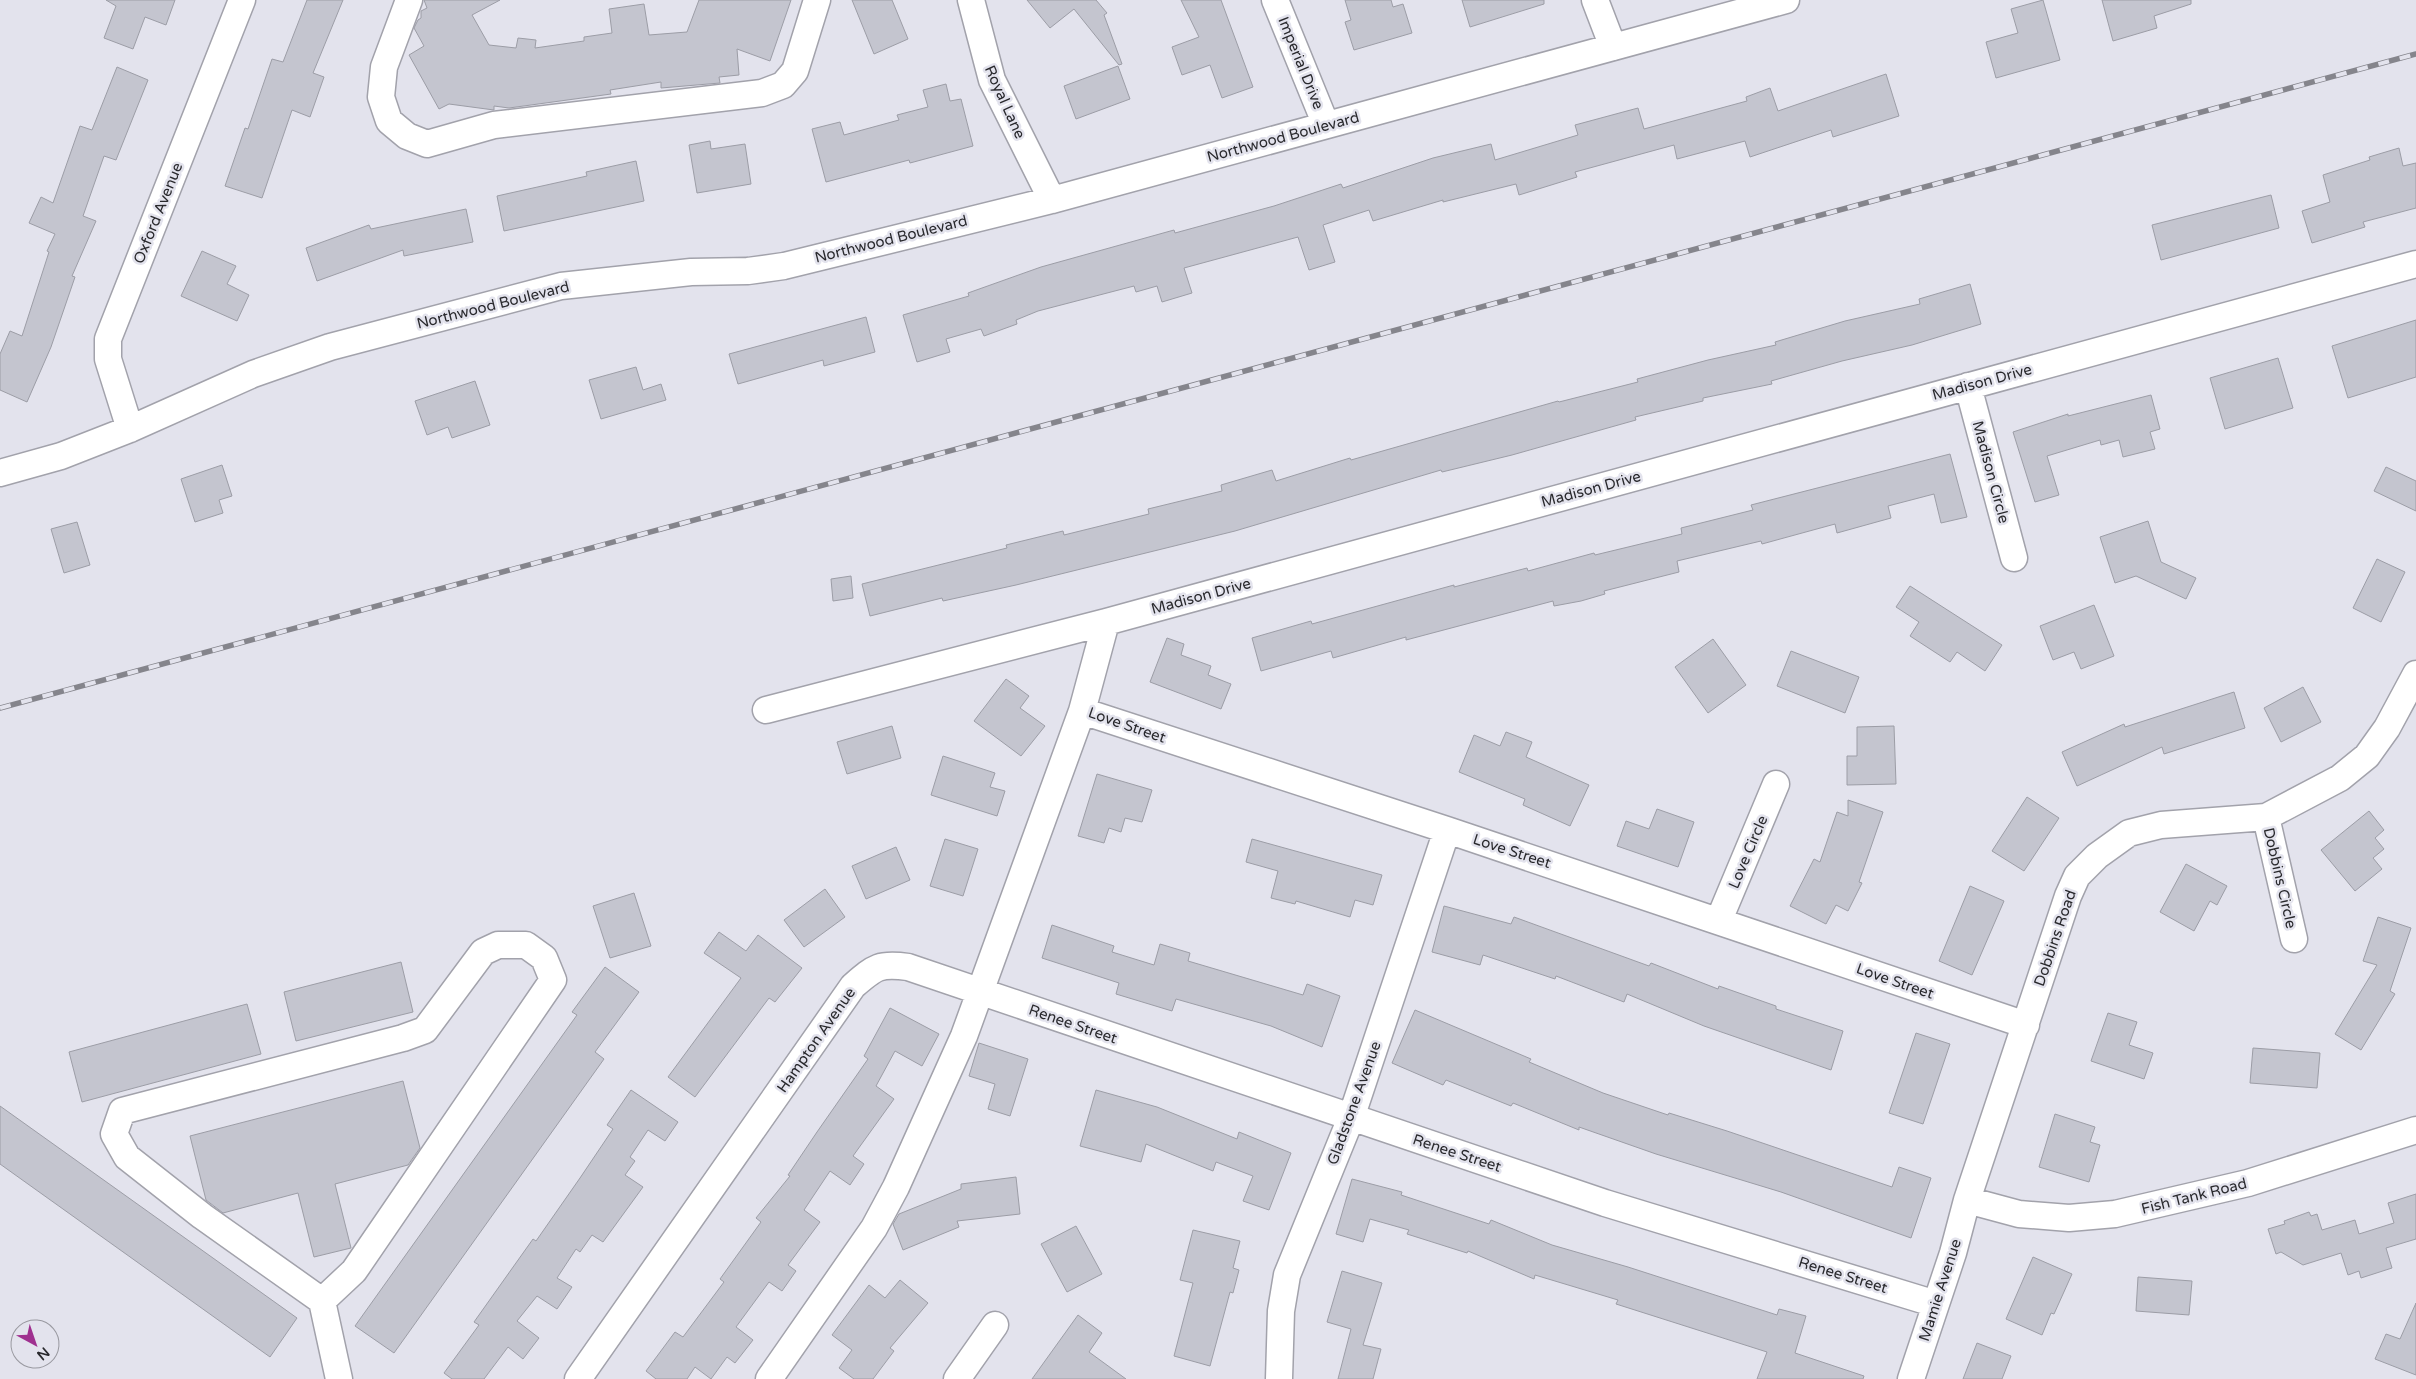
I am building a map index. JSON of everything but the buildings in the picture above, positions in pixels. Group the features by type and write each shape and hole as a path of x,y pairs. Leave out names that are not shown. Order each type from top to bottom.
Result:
{"street":[{"name":"Oxford Avenue","path":"130,429 108,359 108,339 242,0"},
{"path":"409,0 384,67 381,97 389,121 407,136 427,144 494,125 762,93 783,85 795,71 818,0"},
{"name":"Royal Lane","path":"971,0 992,80 1052,200"},
{"name":"Imperial Drive","path":"1275,0 1326,125"},
{"path":"1595,0 1613,47"},
{"name":"Northwood Boulevard","path":"0,473 61,456 130,429 253,374 330,347 561,286 691,272 748,271 784,266 1052,200 1786,0"},
{"name":"Madison Drive","path":"766,710 1106,622 2416,264"},
{"name":"Madison Circle","path":"1968,386 2014,558"},
{"name":"Love Street","path":"1106,622 1082,711 1719,920 2026,1025"},
{"name":"Dobbins Road","path":"1967,1200 2068,896 2077,876 2097,856 2129,833 2161,825 2266,817 2340,778 2367,756 2387,728 2416,674"},
{"path":"768,1379 878,1220 896,1187 964,1036 1082,711"},
{"name":"Love Circle","path":"1719,920 1776,784"},
{"name":"Dobbins Circle","path":"2266,817 2294,939"},
{"name":"Gladstone Avenue","path":"1278,1379 1281,1311 1287,1275 1350,1118 1447,830"},
{"path":"322,1301 354,1271 553,980 544,958 526,946 498,945 483,952 425,1030 122,1111 114,1134 127,1157 202,1216 322,1301 338,1379"},
{"name":"Hampton Avenue","path":"578,1379 853,986 869,972 887,964 908,967 980,992"},
{"name":"Renee Street","path":"980,992 1605,1203 1936,1304"},
{"name":"Fish Tank Road","path":"1967,1200 2019,1214 2069,1218 2115,1214 2248,1183 2416,1130"},
{"name":"Mamie Avenue","path":"1911,1379 1953,1252 1967,1200"},
{"path":"957,1379 995,1325"}],"railway":[{"path":"0,708 2416,54"}]}
